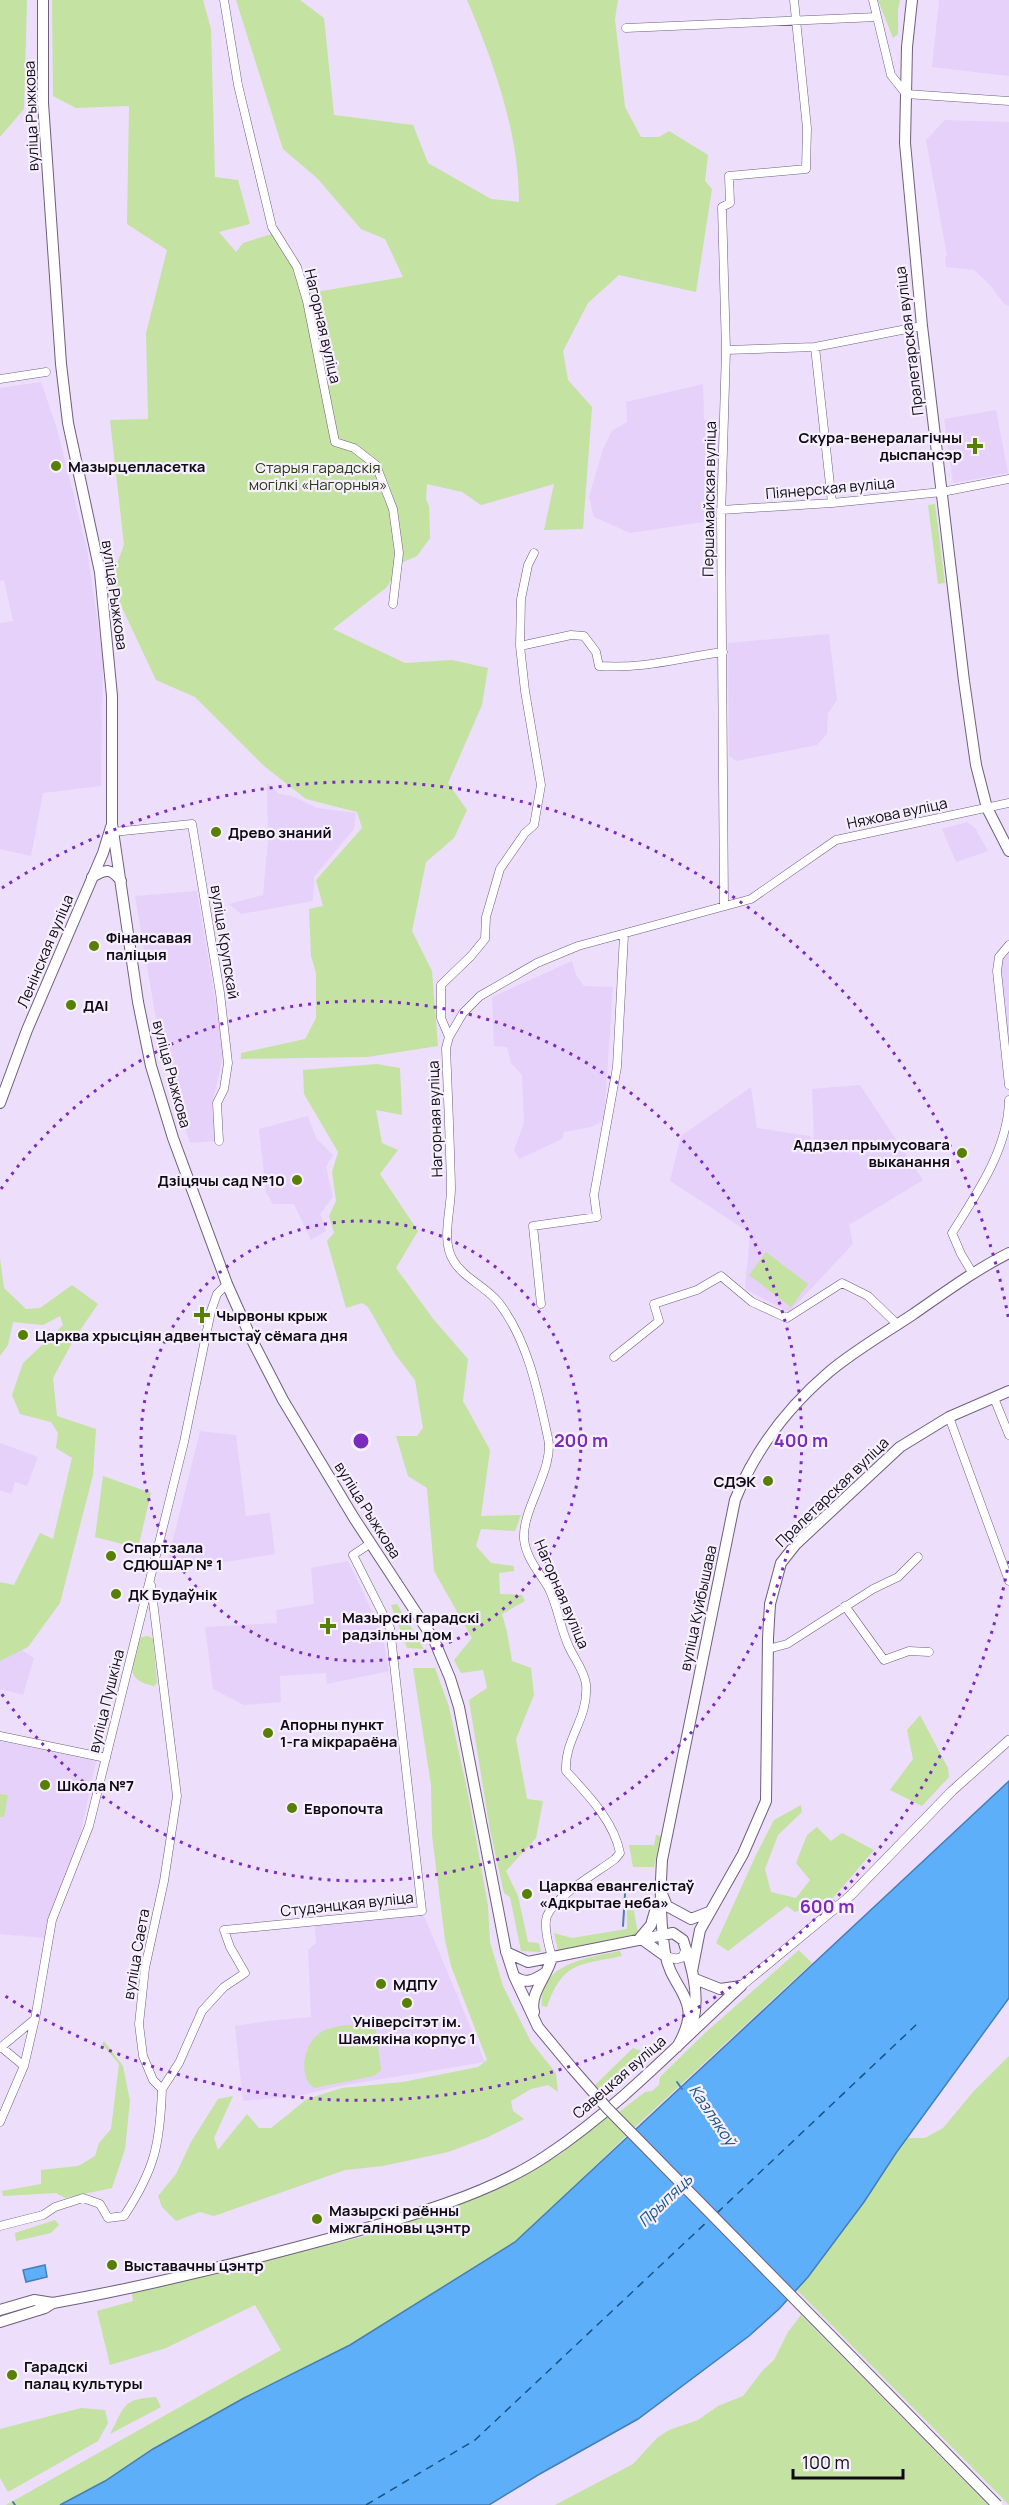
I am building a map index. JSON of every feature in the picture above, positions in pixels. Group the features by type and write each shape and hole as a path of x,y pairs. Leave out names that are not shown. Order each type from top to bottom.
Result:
{"main road":[{"name":"вуліца Рыжкова","path":"43,0 43,103 62,363 68,423 100,572 107,627 112,696 113,828 138,1002 151,1066 173,1138 227,1284 252,1340 283,1400 434,1640 450,1678 464,1729 506,1952 514,1976 538,2027 607,2108 997,2505"},
{"name":"Пралетарская вуліца","path":"912,0 907,47 905,143 922,326 976,765 987,808 1009,850"},
{"name":"Ленінская вуліца","path":"0,1103 27,1030 113,828"},
{"path":"92,877 104,870 111,871 121,881"},
{"name":"вуліца Куйбышава","path":"677,2047 688,2022 686,1998 665,1956 668,1934 660,1889 662,1860 735,1500 746,1473 794,1406 831,1371 973,1274 1009,1253"},
{"name":"Пралетарская вуліца","path":"693,1975 700,1930 743,1854 766,1802 770,1604 781,1563 796,1544 882,1462 918,1434 948,1417 1009,1391"},
{"path":"660,1889 667,1906 680,1914 691,1919 709,1912"},
{"path":"660,1889 651,1925 640,1938 665,1956"},
{"name":"Пралетарская вуліца","path":"552,1957 668,1934 685,1929 709,1912"},
{"path":"668,1934 683,1940 693,1975 696,2006 690,2032 677,2047"},
{"path":"506,1952 528,1962 552,1957"},
{"path":"538,2027 532,2006 535,1994 549,1970 552,1957"},
{"path":"549,1970 531,1982 520,1981 514,1976 552,1957"},
{"path":"693,1975 720,1989 741,1986"},
{"name":"Савецкая вуліца","path":"0,2322 45,2308 53,2303 207,2271 310,2244 387,2222 508,2179 546,2156 597,2120 741,1986"},
{"path":"686,1998 701,2010 716,2009"},
{"name":"Савецкая вуліца","path":"0,2310 34,2300 53,2303"}],"street":[{"name":"Нагорная вуліца","path":"224,0 238,85 272,227 297,267 335,442 354,448 376,465 393,509 399,553 393,604"},
{"path":"794,0 794,21"},
{"path":"873,0 891,75 906,94 1009,100"},
{"path":"626,28 878,17"},
{"name":"Першамайская вуліца","path":"724,905 721,510 726,350 722,207 730,202 729,176 806,169 807,128 794,21"},
{"path":"726,350 815,347 922,326"},
{"path":"815,347 832,503"},
{"path":"0,379 46,372"},
{"name":"Піянерская вуліца","path":"721,510 832,503 942,492 1009,479"},
{"name":"Нагорная вуліца","path":"449,1037 441,1018 441,985 485,939 486,917 500,869 525,833 534,825 536,816 541,785 520,646 521,599 528,565 534,552"},
{"path":"520,646 571,635 584,636 596,652 599,666 628,668 723,652"},
{"name":"Няжова вуліца","path":"738,902 751,899 836,840 1009,803"},
{"name":"вуліца Крупскай","path":"113,828 192,824 218,983 228,1063 224,1089 217,1103 219,1141"},
{"name":"Нагорная вуліца","path":"552,1957 546,1917 555,1904 620,1853 612,1828 587,1793 566,1771 565,1757 582,1720 586,1683 581,1667 568,1646 548,1589 528,1556 524,1540 525,1527 545,1467 549,1442 531,1366 513,1322 498,1301 452,1260 447,1242 451,1191 446,1048 449,1037 463,1014 480,996 537,963 568,950 738,902"},
{"path":"541,1304 533,1226 597,1217 594,1195 617,1067 624,935"},
{"path":"1009,945 999,957 997,971 1009,1084"},
{"path":"973,1274 952,1233 981,1187 993,1161 1008,1122 1009,1100"},
{"path":"614,1357 659,1321 654,1304 697,1290 721,1276 752,1302 787,1318 842,1283 868,1296 898,1325"},
{"name":"вуліца Пушкіна","path":"0,2122 24,2066 35,2019 52,1920 89,1826 184,1442 211,1311 217,1294 227,1284"},
{"path":"994,1398 1009,1435"},
{"path":"948,1417 1009,1581"},
{"name":"Студэнцкая вуліца","path":"162,2089 179,2063 202,2011 224,1987 245,1973 230,1947 224,1930 422,1911 390,1628 353,1555 371,1543"},
{"path":"768,1649 787,1644 845,1606 898,1577 918,1557"},
{"name":"вуліца Саета","path":"150,1581 177,1796 164,1881 140,1996 139,2024 143,2056 153,2080 162,2089"},
{"path":"845,1606 885,1660 909,1651 929,1652"},
{"path":"0,1736 106,1758"},
{"name":"Савецкая вуліца","path":"741,1986 850,1896 952,1791 1009,1740"},
{"path":"665,1956 676,1959 683,1957 686,1949"},
{"path":"24,2066 0,2047 35,2019"},
{"path":"0,2226 43,2215 55,2206 83,2198 100,2204 108,2218 124,2217 154,2161 161,2126 162,2089"}],"shaded area":[{"path":"939,0 1009,0 1009,76 932,67"},
{"path":"945,120 1009,122 1009,306 1004,304 990,285 974,270 946,267 945,257 947,256 926,140"},
{"path":"41,382 57,429 87,549 103,659 101,786 43,793 31,856 0,849 0,623 13,621 4,580 0,581 0,388"},
{"path":"703,384 704,420 721,421 717,520 630,533 594,517 589,497 603,449 612,431 627,422 626,402"},
{"name":"Скура-венералагічны дыспансэр","path":"996,410 1008,473 953,483 944,419"},
{"path":"829,634 837,700 828,713 827,734 817,745 736,761 729,756 728,643"},
{"path":"267,783 279,794 292,796 317,808 356,813 354,829 314,877 313,901 241,914 229,904 263,895 268,841"},
{"path":"967,822 975,828 988,851 956,862 942,829"},
{"path":"197,891 224,1053 212,1104 216,1141 190,1143 161,1048 135,896"},
{"path":"1009,948 1009,1046 1000,973 1001,963"},
{"path":"572,961 576,975 584,986 613,987 604,1120 591,1127 564,1132 562,1139 519,1159 514,1150 524,1123 522,1075 511,1063 507,1047 494,1046 492,997"},
{"path":"860,1085 923,1180 849,1225 853,1244 789,1312 745,1289 750,1233 670,1181 681,1136 751,1087 757,1128 810,1136 814,1143 812,1089"},
{"name":"Дзіцячы сад №10","path":"308,1116 316,1138 333,1155 326,1167 333,1197 320,1214 326,1231 311,1240 294,1204 273,1204 266,1192 259,1129"},
{"path":"200,1431 236,1435 246,1516 270,1513 275,1554 165,1572"},
{"path":"0,1443 38,1457 27,1486 15,1482 11,1494 0,1490"},
{"name":"Мазырскі гарадскі радзільны дом","path":"348,1561 382,1632 389,1671 327,1684 326,1673 280,1676 281,1702 244,1705 213,1689 205,1627 277,1623 276,1610 314,1604 311,1568"},
{"path":"8,1641 34,1658 23,1695 0,1689 0,1647"},
{"name":"Школа №7","path":"0,1741 96,1761 79,1841 44,1938 0,1934"},
{"name":"МДПУ","path":"422,1911 485,2062 339,2086 298,2096 243,2101 235,2026 311,2017 308,1950 316,1943 314,1922"}],"green space":[{"path":"0,0 27,0 24,109 0,137"},
{"name":"Старыя гарадскія могілкі «Нагорныя»","path":"52,0 203,0 211,29 215,177 238,180 250,224 219,232 236,252 243,243 272,234 316,292 403,277 385,239 361,229 317,178 283,149 236,0 300,0 324,18 334,115 413,125 428,163 491,199 519,202 515,150 510,124 487,48 467,0 618,0 615,19 625,107 641,137 659,137 669,131 708,155 705,181 712,189 696,292 619,275 588,303 563,351 568,380 592,407 583,529 544,530 554,484 481,505 462,492 427,484 426,499 429,506 430,538 417,556 401,563 387,587 333,629 405,663 452,660 488,668 482,705 448,783 467,810 454,838 426,862 412,931 432,971 438,1046 367,1057 241,1059 241,1053 305,1039 316,1018 316,973 311,956 309,909 323,906 316,880 362,828 357,812 306,799 264,766 195,697 156,680 110,582 124,545 110,420 148,419 146,333 167,250 127,224 129,106 76,108 53,96"},
{"path":"878,0 900,0 898,34 893,38"},
{"path":"935,504 945,583 938,584 928,505"},
{"path":"377,1064 400,1068 402,1115 376,1110 382,1143 398,1150 380,1174 418,1231 396,1268 434,1320 468,1359 463,1401 490,1450 481,1516 521,1515 515,1531 481,1529 476,1546 491,1563 514,1566 514,1571 499,1573 500,1594 522,1595 525,1601 502,1614 512,1661 531,1668 534,1695 516,1739 527,1799 543,1801 536,1838 506,1871 518,1896 528,1942 539,1943 541,1952 521,1951 510,1897 504,1893 490,1830 469,1700 487,1688 483,1670 461,1673 454,1660 472,1638 434,1571 427,1488 408,1476 396,1436 417,1436 423,1428 415,1380 395,1354 368,1307 362,1303 346,1308 327,1241 334,1233 329,1216 336,1201 332,1172 338,1152 304,1094 303,1070"},
{"path":"766,1252 808,1284 791,1307 749,1275"},
{"path":"0,1258 4,1288 26,1309 40,1308 72,1285 98,1304 74,1339 53,1378 57,1416 96,1429 93,1475 60,1603 28,1647 0,1661 0,1582 14,1585 40,1533 53,1539 72,1458 56,1448 58,1433 51,1422 20,1414 12,1395 23,1363 63,1325 60,1316 43,1325 13,1322 8,1345 0,1356"},
{"path":"103,1476 151,1493 138,1548 95,1537"},
{"path":"397,1604 424,1649 407,1648 391,1605"},
{"path":"147,1636 153,1638 157,1683 154,1686 137,1679 132,1669 139,1638"},
{"path":"413,1668 435,1668 449,1707 468,1794 488,1906 490,1942 503,1986 531,2042 556,2073 558,2092 548,2085 531,2089 511,2101 513,2111 524,2119 486,2138 448,2152 383,2166 345,2170 214,2216 200,2212 176,2221 162,2207 158,2196 176,2174 191,2142 218,2099 233,2096 214,2138 218,2150 247,2114 259,2128 271,2128 307,2099 342,2088 403,2082 478,2067 487,2060 451,1966 445,1940 432,1835 431,1785"},
{"path":"920,1715 948,1768 949,1777 922,1806 890,1790 913,1759 907,1730"},
{"path":"0,1794 8,1795 4,1817 0,1817"},
{"path":"801,1805 802,1812 778,1835 765,1869 771,1892 796,1898 810,1880 796,1863 807,1835 817,1827 831,1841 842,1833 874,1850 833,1898 795,1912 787,1906 728,1951 716,1943 756,1855 774,1820"},
{"path":"656,1835 661,1836 654,1867 633,1867 629,1845 654,1845"},
{"path":"627,1897 632,1900 638,1934 558,1951 554,1933 572,1938 627,1929"},
{"path":"799,1950 812,1963 634,2128 619,2112 645,2092 652,2091 659,2085 660,2077 705,2033"},
{"path":"620,1951 622,1956 584,1964 567,1973 553,1992 547,2007 542,2006 543,1992 548,1981 557,1972 581,1960"},
{"path":"344,2025 368,2026 376,2030 381,2070 374,2076 314,2088 309,2083 304,2068 310,2044 322,2031"},
{"path":"104,2041 123,2066 130,2101 125,2149 112,2188 65,2198 56,2193 3,2196 2,2191 41,2184 41,2170 78,2166 95,2156 99,2143 111,2129 119,2064 102,2044"},
{"path":"633,2048 641,2051 641,2056 601,2094 594,2086"},
{"path":"1009,2056 1009,2505 797,2290 836,2240 907,2138 925,2138 943,2128 973,2092"},
{"path":"607,2116 627,2135 528,2231 499,2253 335,2353 153,2449 105,2481 60,2505 6,2505 281,2350 255,2305 166,2348 110,2365 97,2311 133,2301 132,2293 386,2231 514,2181 560,2154"},
{"path":"55,2220 59,2225 51,2233 16,2241 15,2233"},
{"path":"801,2315 988,2505 555,2505 633,2464 657,2438 669,2430 698,2420 718,2406 743,2396 763,2370 774,2360 788,2332"},
{"path":"156,2397 161,2407 110,2434 122,2411 130,2402"},
{"path":"81,2408 105,2410 108,2423 98,2441 8,2492 0,2478 0,2429"}],"water":[{"name":"Прыпяць","path":"1009,1781 1009,1998 808,2277 779,2309 749,2336 638,2419 489,2505 60,2505 105,2481 153,2449 244,2398 350,2345 515,2242"},
{"path":"45,2265 47,2277 26,2282 23,2270"}],"waterway":[{"name":"Казлякоў","path":"623,1926 625,1894"},
{"name":"Казлякоў","path":"677,2082 682,2089"}],"ferry route":[{"path":"717,2213 917,2024"},
{"path":"366,2505 475,2440 711,2218"}],"place":[{"name":"Скура-венералагічны дыспансэр","path":"975,446"},
{"name":"Мазырцепласетка","path":"56,466"},
{"name":"Древо знаний","path":"216,832"},
{"name":"Фінансавая паліцыя","path":"94,946"},
{"name":"ДАІ","path":"71,1005"},
{"name":"Аддзел прымусовага выканання","path":"962,1153"},
{"name":"Дзіцячы сад №10","path":"297,1180"},
{"name":"Чырвоны крыж","path":"202,1315"},
{"name":"Царква хрысціян адвентыстаў сёмага дня","path":"23,1335"},
{"name":"СДЭК","path":"768,1481"},
{"name":"Спартзала СДЮШАР № 1","path":"111,1556"},
{"name":"ДК Будаўнік","path":"116,1594"},
{"name":"Мазырскі гарадскі радзільны дом","path":"328,1626"},
{"name":"Апорны пункт 1-га мікрараёна","path":"268,1733"},
{"name":"Школа №7","path":"45,1785"},
{"name":"Европочта","path":"292,1808"},
{"name":"Царква евангелістаў «Адкрытае неба»","path":"527,1894"},
{"name":"МДПУ","path":"381,1984"},
{"name":"Універсітэт ім. Шамякіна корпус 1","path":"407,2003"},
{"name":"Мазырскі раённы міжгаліновы цэнтр","path":"317,2219"},
{"name":"Выставачны цэнтр","path":"112,2265"},
{"name":"Гарадскі палац культуры","path":"12,2375"}]}
